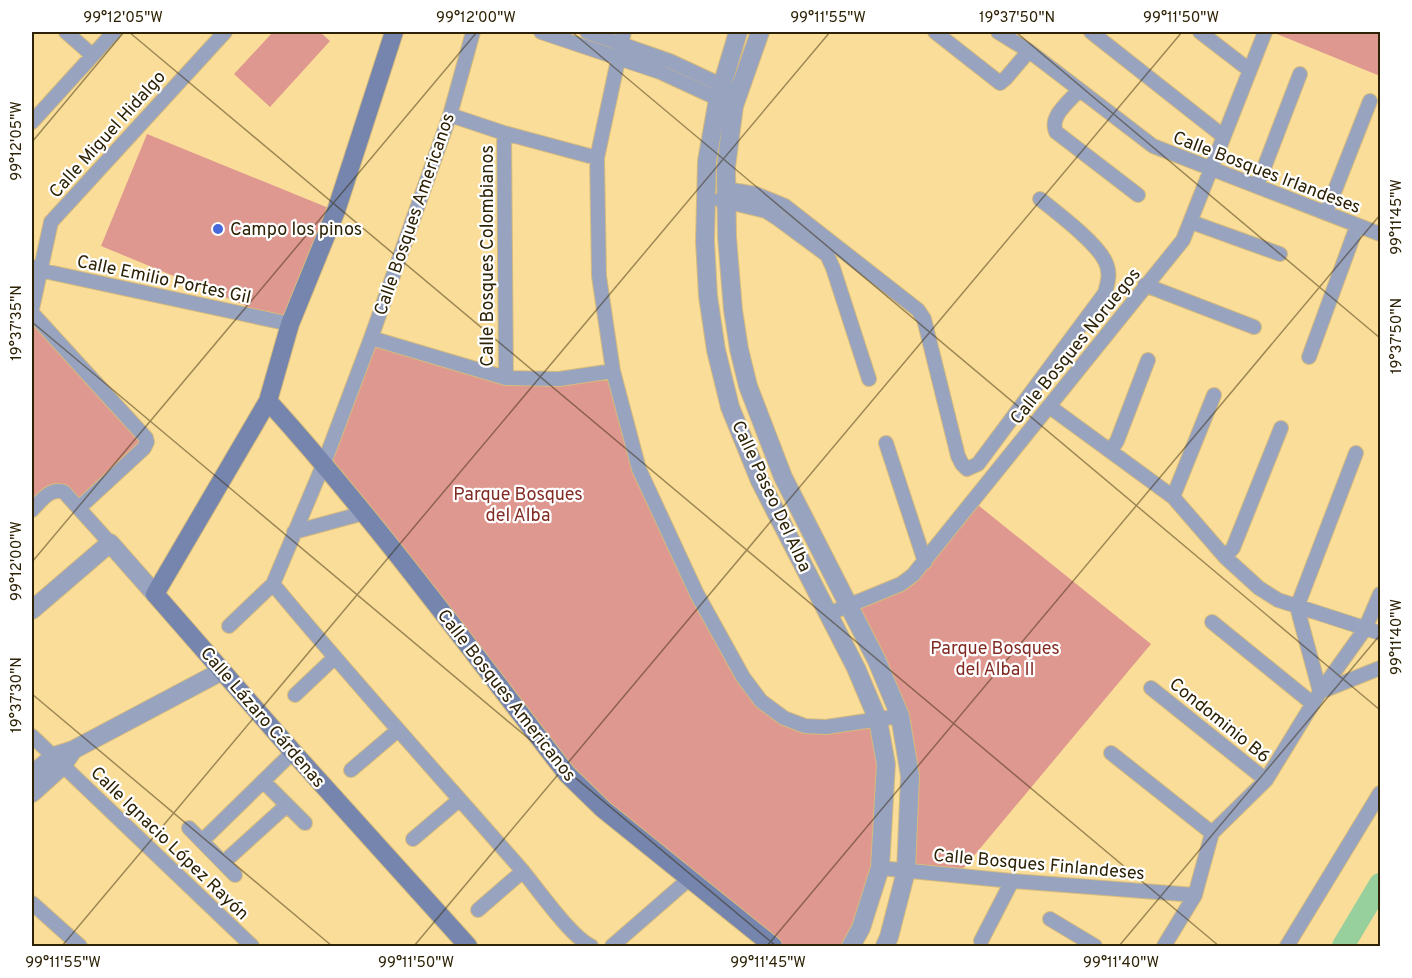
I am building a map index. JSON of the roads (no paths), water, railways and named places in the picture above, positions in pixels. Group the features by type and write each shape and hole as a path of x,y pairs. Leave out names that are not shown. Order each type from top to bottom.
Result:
{"main road":[{"path":"155,594 268,401 290,324 336,211 394,32"},
{"name":"Calle Bosques Americanos","path":"268,401 324,463 567,774 603,809 773,946"},
{"name":"Calle Lázaro Cárdenas","path":"155,594 293,752 468,946"}],"street":[{"path":"66,32 93,55"},
{"path":"32,122 114,32"},
{"name":"Calle Miguel Hidalgo","path":"32,311 35,268 51,222 225,32"},
{"name":"Calle Bosques Americanos","path":"324,463 450,114 474,32"},
{"path":"541,32 728,95"},
{"path":"587,32 622,37 670,61 728,95"},
{"name":"Calle Paseo Del Alba","path":"738,32 728,95 726,195 733,310 739,349 748,386 783,477 877,661 900,716 910,776 906,871 885,946"},
{"name":"Calle Paseo Del Alba","path":"760,32 728,95 707,161 705,241 708,296 716,350 730,407 760,481 856,668 878,720 886,764 880,868 861,928 852,946"},
{"path":"934,32 999,83 1029,51"},
{"name":"Calle Bosques Irlandeses","path":"998,32 1029,51 1153,146 1380,234"},
{"path":"1091,32 1223,136"},
{"path":"1200,32 1248,69"},
{"name":"Calle Bosques Noruegos","path":"828,614 901,584 923,555 1050,407 1183,240 1264,32"},
{"path":"622,37 597,158 599,276 613,371 639,470 697,594 743,677 761,700 784,718 805,726 826,727 900,716"},
{"path":"1257,186 1300,74"},
{"path":"1079,90 1055,118 1053,125 1056,132 1137,195"},
{"path":"1326,213 1370,101"},
{"path":"450,114 504,134 597,158"},
{"name":"Calle Bosques Colombianos","path":"504,134 506,378"},
{"path":"706,199 726,195 756,194 785,206 918,310 924,319 958,456 967,469 978,464 1105,293 1109,278 1105,261 1094,247 1040,198"},
{"path":"726,195 777,218 826,255 833,268 869,379"},
{"path":"1191,222 1280,254"},
{"path":"1309,357 1357,225"},
{"name":"Calle Emilio Portes Gil","path":"35,268 290,324"},
{"path":"1145,285 1254,327"},
{"path":"32,311 144,435 147,442 144,448 79,508"},
{"path":"371,338 506,378 559,380 613,371"},
{"path":"1111,450 1117,441 1148,360"},
{"path":"1173,497 1214,395"},
{"path":"1050,407 1173,497 1225,557 1259,588 1297,608 1380,633"},
{"path":"1225,557 1233,548 1281,428"},
{"path":"886,443 923,555"},
{"path":"1316,698 1297,608 1356,453"},
{"path":"229,626 273,585 324,463"},
{"name":"Calle Lázaro Cárdenas","path":"32,510 50,492 58,490 64,492 155,594"},
{"path":"294,532 364,513"},
{"path":"32,610 110,543"},
{"path":"273,585 334,658 523,871 578,938 591,946"},
{"path":"1164,946 1196,895 1212,833 1266,780 1316,698 1365,629 1380,594"},
{"path":"1212,621 1316,698"},
{"path":"295,695 334,658"},
{"path":"1316,698 1380,668"},
{"path":"32,775 222,671"},
{"name":"Condominio B6","path":"1151,688 1266,780"},
{"path":"351,770 398,730"},
{"name":"Calle Ignacio López Rayón","path":"32,736 63,757 252,946"},
{"path":"202,841 293,752"},
{"path":"1111,753 1212,833"},
{"path":"32,793 63,757"},
{"path":"263,781 305,823"},
{"path":"1287,946 1380,793"},
{"path":"413,839 459,800"},
{"path":"224,863 287,805"},
{"path":"189,828 235,875"},
{"name":"Calle Bosques Finlandeses","path":"880,868 1196,895"},
{"path":"478,910 523,871"},
{"path":"612,946 689,879"},
{"path":"981,941 1012,881"},
{"path":"32,903 80,946"},
{"path":"1050,919 1095,946"}],"waterway":[{"path":"1343,946 1380,884"}],"place":[{"name":"Campo los pinos","path":"218,229"}],"park label":[{"name":"Parque Bosques del Alba","path":"518,504"},
{"name":"Parque Bosques del Alba II","path":"995,658"}]}
